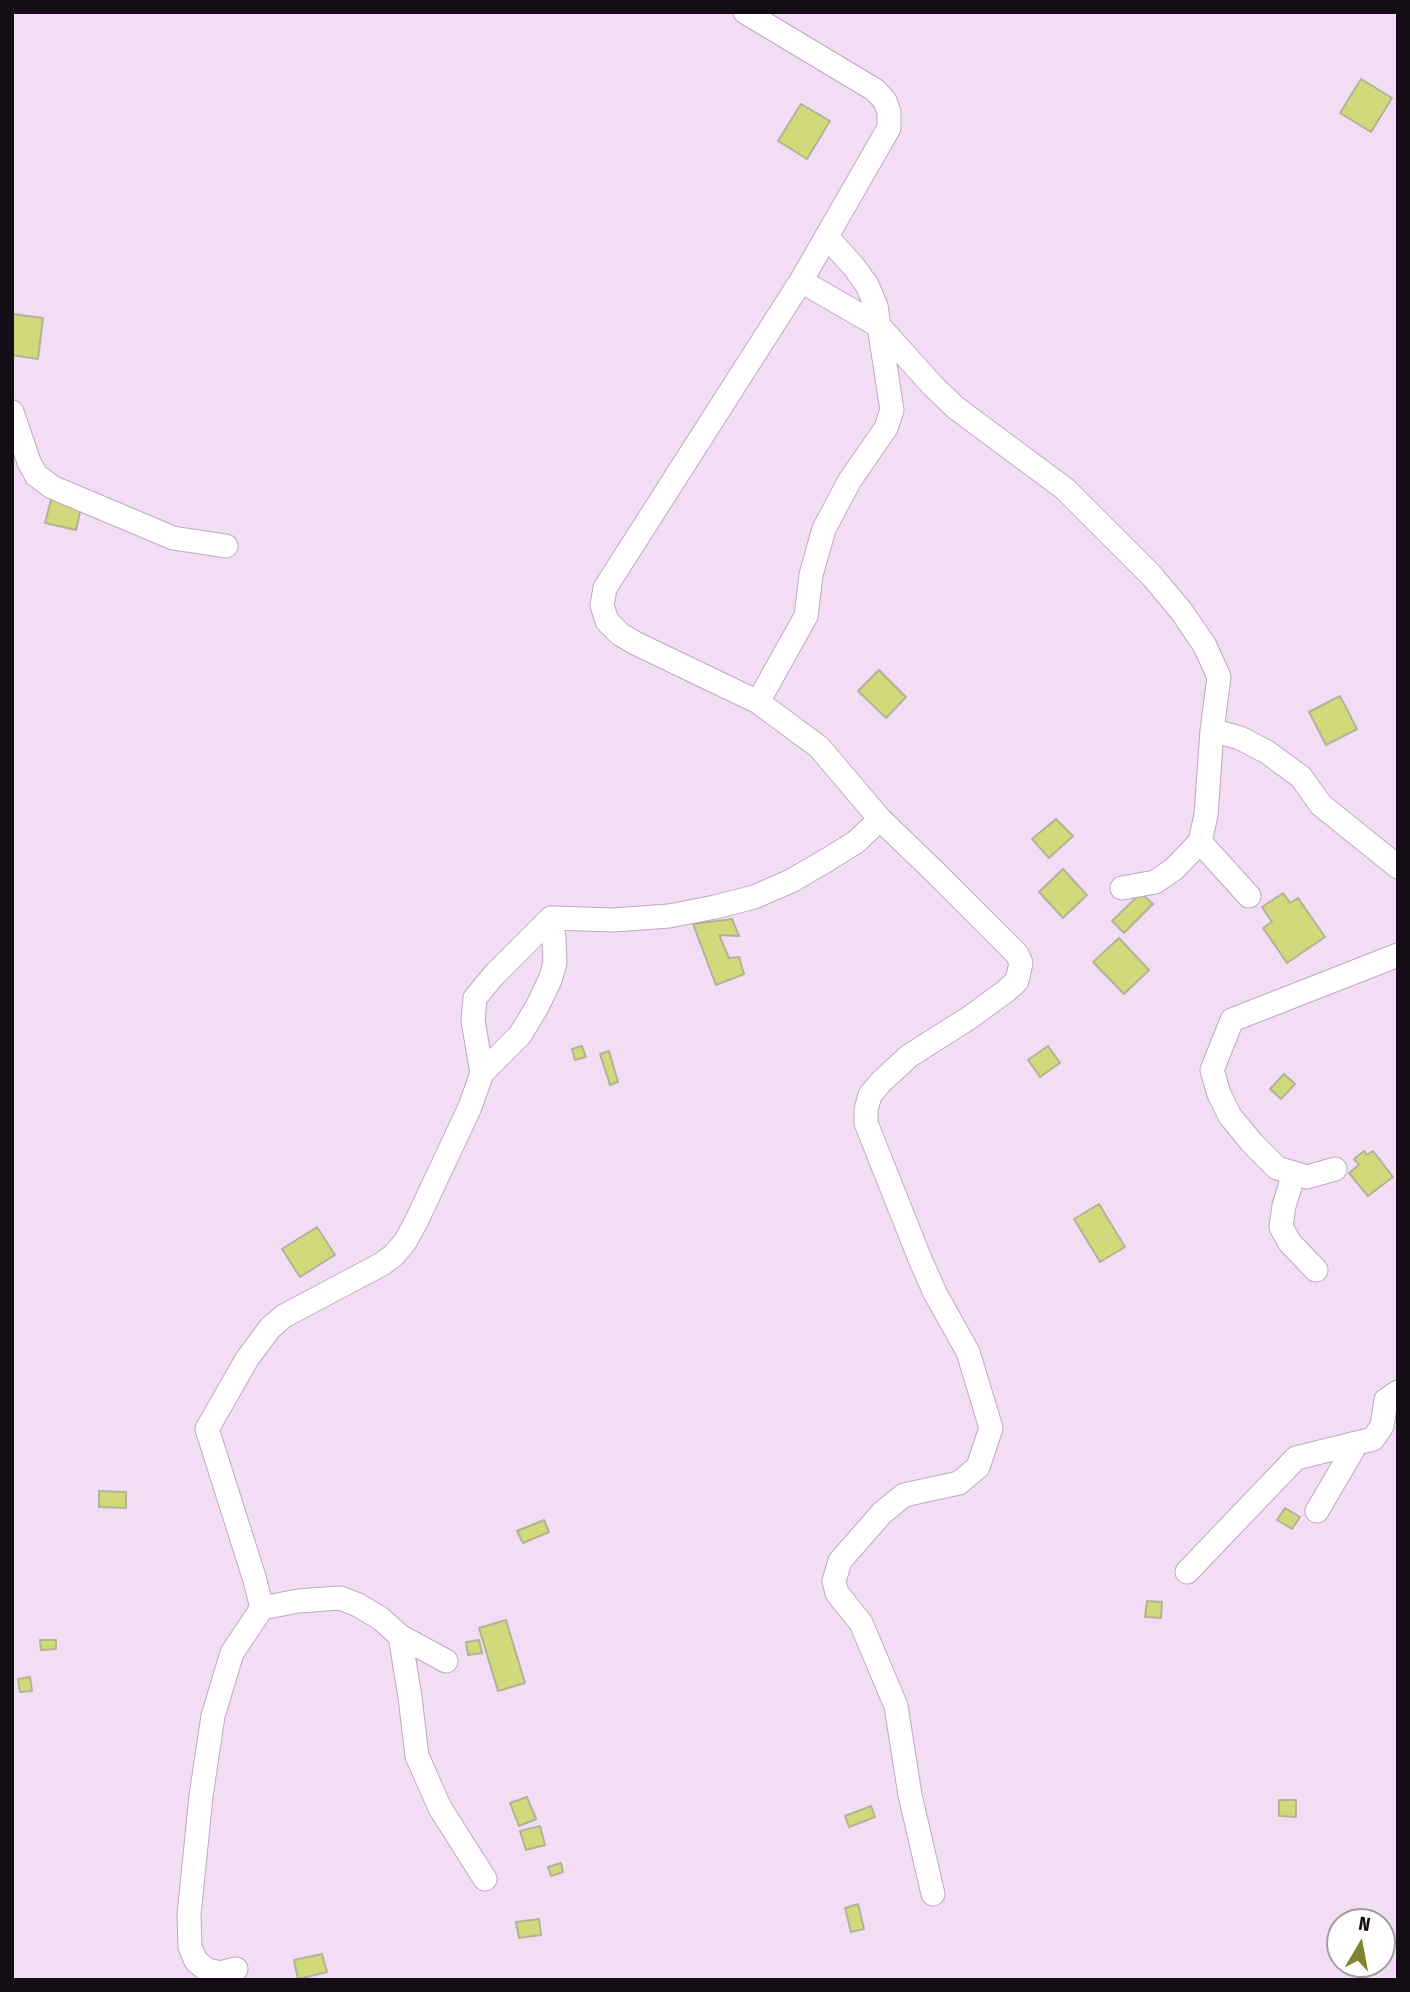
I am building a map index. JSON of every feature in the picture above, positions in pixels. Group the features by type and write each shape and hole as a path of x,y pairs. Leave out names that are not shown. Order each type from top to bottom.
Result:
{"street":[{"path":"745,12 876,90 885,101 889,112 889,128 801,281 605,588 601,605 607,621 620,634 758,702 820,747 880,819 1017,954 1021,962 1017,981 969,1018 909,1056 870,1095 866,1110 866,1123 920,1259 935,1293 968,1352 991,1429 978,1467 959,1482 904,1495 882,1513 840,1561 834,1581 837,1593 861,1623 896,1706 910,1795 933,1894"},
{"path":"758,702 806,616 811,575 824,529 850,480 886,428 892,410 876,306 867,285 827,237"},
{"path":"801,281 878,326 956,408 1065,489 1133,556 1182,612 1205,646 1219,677 1206,815 1200,842 1174,869 1155,882 1122,888"},
{"path":"12,412 29,462 36,475 52,487 173,538 226,546"},
{"path":"1212,730 1240,738 1267,752 1301,777 1321,805 1398,867"},
{"path":"482,1073 473,1021 475,998 551,918 614,920 669,916 754,897 791,881 827,860 856,842 880,819"},
{"path":"1200,842 1249,896"},
{"path":"262,1608 207,1429 247,1359 270,1328 284,1317 382,1264 405,1242 470,1107 482,1073 520,1035 550,980 555,963 551,918"},
{"path":"1335,1169 1307,1177 1277,1168 1230,1116 1219,1094 1212,1070 1232,1020 1398,955"},
{"path":"1294,1173 1281,1227 1290,1244 1316,1270"},
{"path":"1187,1572 1296,1458 1373,1439 1382,1426 1386,1400 1398,1392"},
{"path":"1318,1511 1357,1443"},
{"path":"236,1969 220,1973 207,1970 196,1961 190,1947 189,1916 201,1796 213,1716 232,1653 262,1608 298,1601 340,1598 380,1618 400,1636 446,1661"},
{"path":"400,1636 417,1756 440,1808 485,1879"}],"building":[{"path":"1361,79 1392,98 1371,132 1340,113"},
{"path":"801,104 830,121 807,159 778,141"},
{"path":"12,314 43,318 38,359 12,355"},
{"path":"52,496 82,503 76,530 45,523"},
{"path":"879,670 906,697 886,718 858,691"},
{"path":"1340,696 1357,729 1326,745 1309,712"},
{"path":"1056,819 1073,836 1049,858 1032,839"},
{"path":"1063,869 1087,895 1063,918 1039,892"},
{"path":"1141,893 1153,904 1124,933 1112,921"},
{"path":"1283,893 1290,903 1298,898 1325,937 1287,963 1263,928 1272,922 1262,907"},
{"path":"732,919 739,936 719,935 729,958 739,957 744,974 716,985 693,924"},
{"path":"1119,938 1149,970 1124,994 1093,962"},
{"path":"582,1046 586,1057 575,1060 572,1049"},
{"path":"1048,1046 1060,1063 1040,1077 1028,1060"},
{"path":"609,1051 618,1082 610,1085 600,1054"},
{"path":"1284,1074 1295,1084 1281,1099 1270,1089"},
{"path":"1364,1151 1367,1155 1373,1151 1393,1177 1368,1196 1349,1173 1359,1165 1354,1159"},
{"path":"1099,1204 1125,1247 1100,1262 1074,1219"},
{"path":"317,1227 335,1255 300,1277 282,1249"},
{"path":"99,1491 126,1492 126,1508 99,1507"},
{"path":"1285,1508 1300,1517 1292,1529 1277,1520"},
{"path":"544,1520 549,1532 523,1543 517,1531"},
{"path":"1147,1601 1162,1602 1161,1618 1145,1617"},
{"path":"506,1620 525,1683 498,1691 479,1628"},
{"path":"40,1640 56,1640 56,1649 41,1650"},
{"path":"479,1640 482,1653 468,1655 466,1642"},
{"path":"30,1677 32,1691 20,1692 18,1679"},
{"path":"527,1797 536,1819 519,1826 510,1803"},
{"path":"1279,1800 1296,1800 1296,1817 1279,1816"},
{"path":"871,1806 875,1817 849,1827 845,1816"},
{"path":"540,1826 545,1845 526,1850 520,1831"},
{"path":"561,1863 563,1872 551,1876 548,1867"},
{"path":"858,1904 864,1929 851,1932 845,1908"},
{"path":"539,1919 541,1935 519,1938 516,1922"},
{"path":"322,1954 327,1972 298,1979 294,1960"}]}
